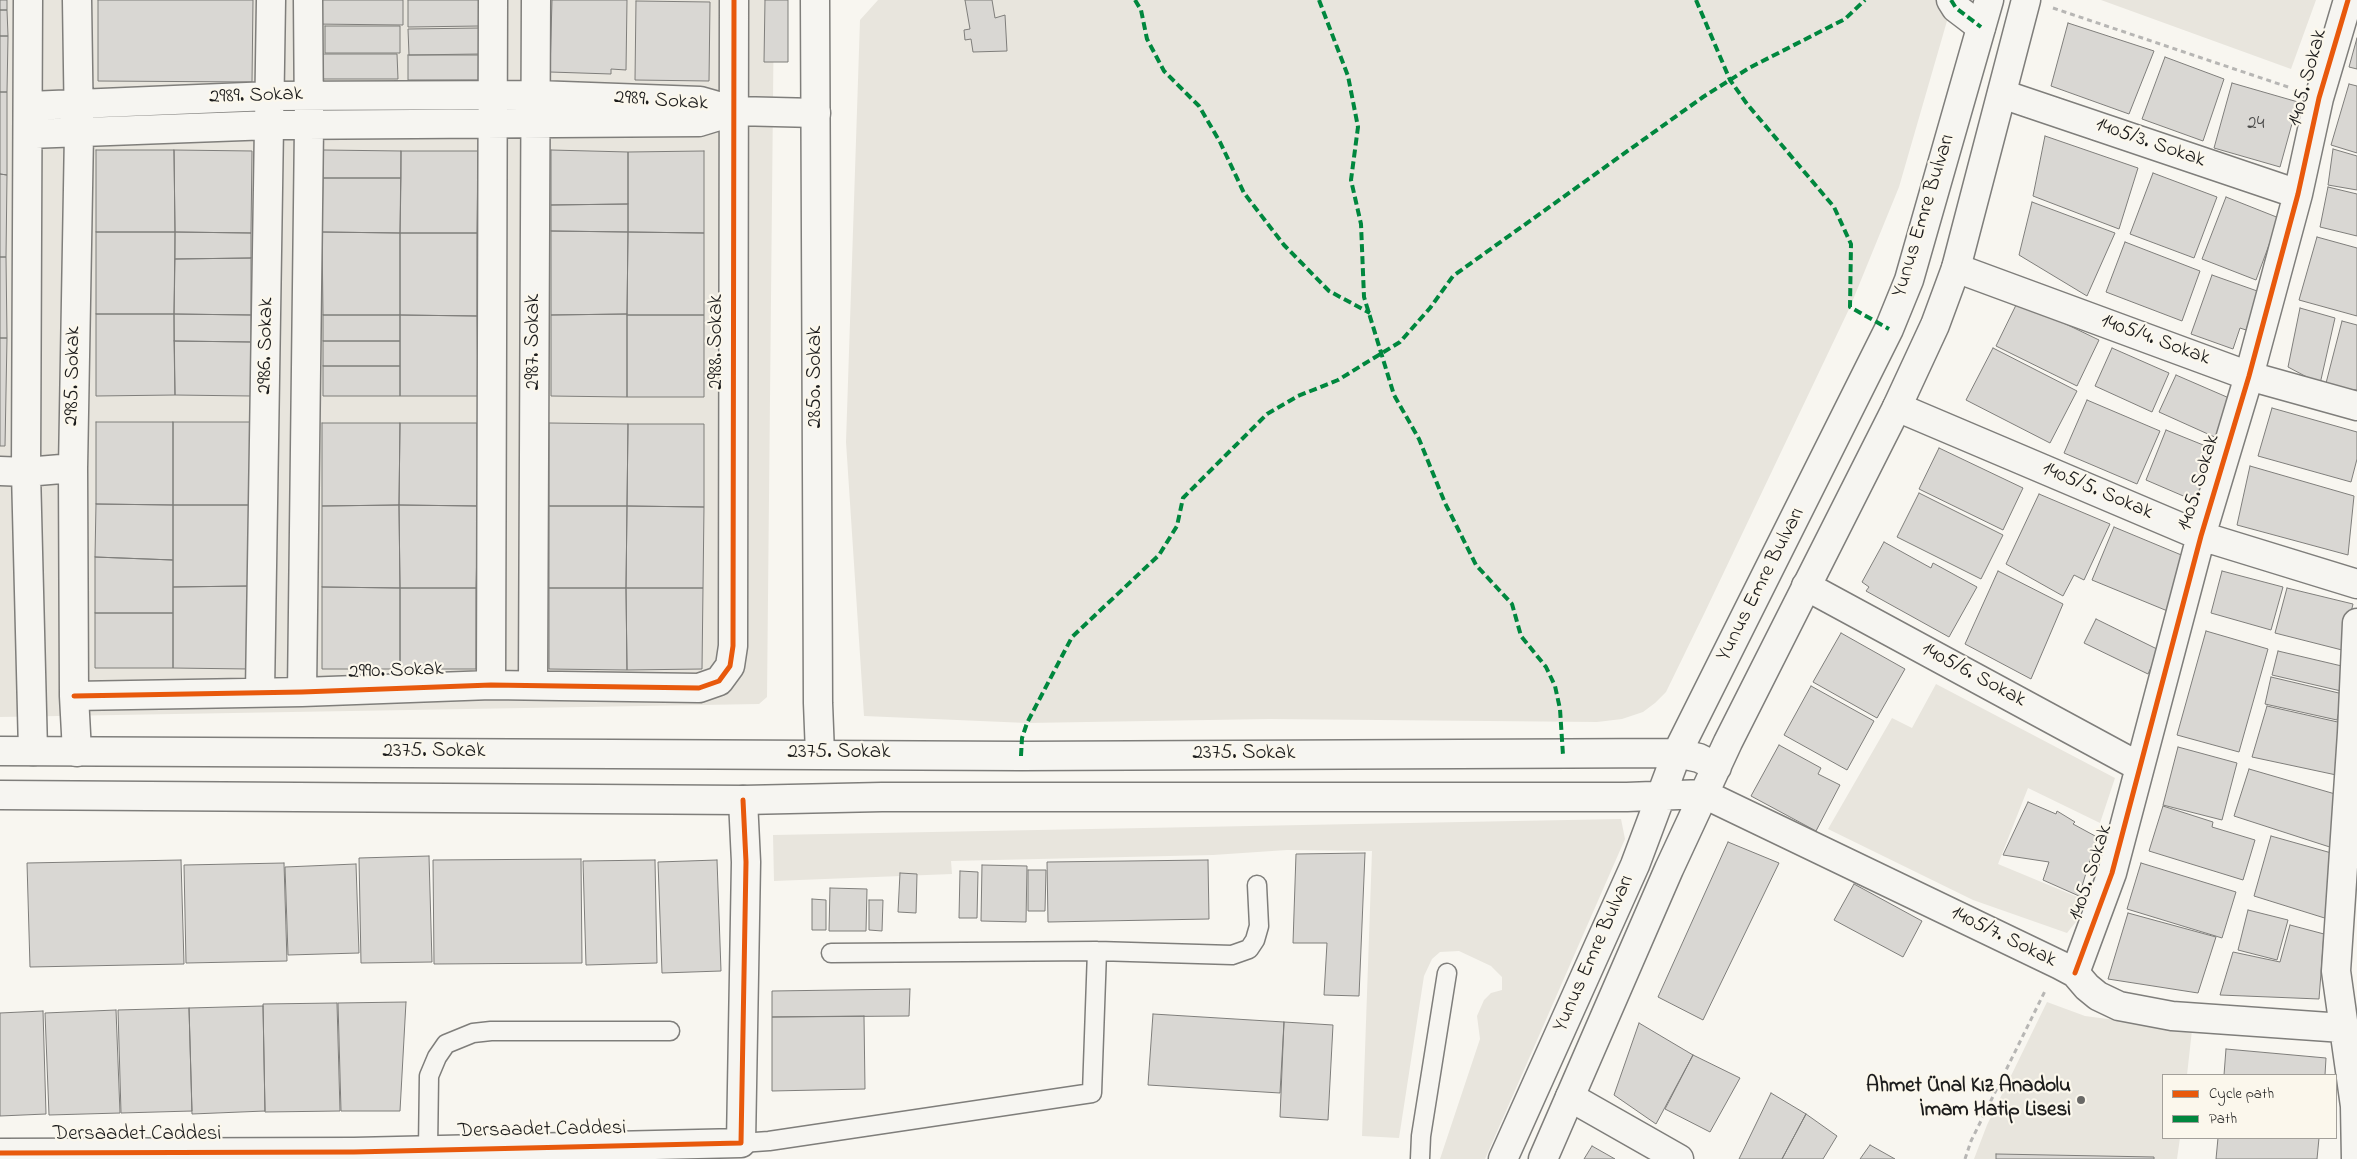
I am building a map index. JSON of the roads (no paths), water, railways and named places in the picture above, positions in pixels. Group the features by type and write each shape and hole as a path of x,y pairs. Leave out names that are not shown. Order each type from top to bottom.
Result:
{"street":[{"path":"28,0 29,106 13,471 33,751"},
{"name":"2985. Sokak","path":"77,0 78,133 73,468 74,696 77,752"},
{"name":"2986. Sokak","path":"260,692 271,125 271,0"},
{"name":"2986. Sokak","path":"302,692 309,126 308,0"},
{"name":"2987. Sokak","path":"491,684 494,0"},
{"name":"2987. Sokak","path":"533,685 536,0"},
{"name":"2988. Sokak","path":"719,681 730,666 733,646 734,0"},
{"name":"2850. Sokak","path":"815,0 818,704 821,798"},
{"path":"1951,0 1956,8 1981,27"},
{"name":"Yunus Emre Bulvarı","path":"1503,1159 1635,865 1677,754 1889,329 1909,280 1989,0"},
{"name":"1405. Sokak","path":"2067,969 2112,873 2200,536 2249,376 2298,194 2319,98 2348,0"},
{"name":"Yunus Emre Bulvarı","path":"1543,1159 1717,766 1897,407 1936,325 1956,268 2002,94 2038,3"},
{"name":"1405/3. Sokak","path":"2002,94 2298,194"},
{"name":"2989. Sokak","path":"29,106 271,96 536,95 700,101 735,111"},
{"path":"735,111 816,113"},
{"name":"2989. Sokak","path":"28,134 271,125 699,122 735,111"},
{"name":"1405/4. Sokak","path":"1956,268 2249,376 2357,406"},
{"name":"1405/5. Sokak","path":"1897,407 2200,536 2357,584"},
{"path":"13,471 73,468"},
{"name":"1405/6. Sokak","path":"1806,586 2140,767"},
{"path":"2356,1159 2355,1106 2336,970 2352,743 2357,623"},
{"name":"2990. Sokak","path":"74,696 302,692 491,684 699,688 719,681"},
{"name":"2375. Sokak","path":"0,751 820,754 1677,754 1699,758 1717,766"},
{"name":"2375. Sokak","path":"0,795 743,800 821,798 1661,796 1704,794"},
{"name":"1405/7. Sokak","path":"1704,794 2067,969 2098,996 2119,1006 2172,1016 2343,1028"},
{"path":"741,1143 746,862 743,800"},
{"path":"1570,1097 1678,1159"},
{"name":"Dersaadet Caddesi","path":"0,1153 354,1155 428,1150 741,1143"}],"lane":[{"path":"831,952 1097,951 1232,955 1249,949 1255,940 1259,926 1257,885"},
{"path":"741,1143 769,1142 1092,1093 1097,951"},
{"path":"1420,1159 1421,1136 1447,973"},
{"path":"428,1150 429,1076 437,1057 446,1044 472,1033 491,1031 670,1031"}],"place":[{"name":"Ahmet Ünal Kız Anadolu İmam Hatip Lisesi","path":"2081,1100"}]}
